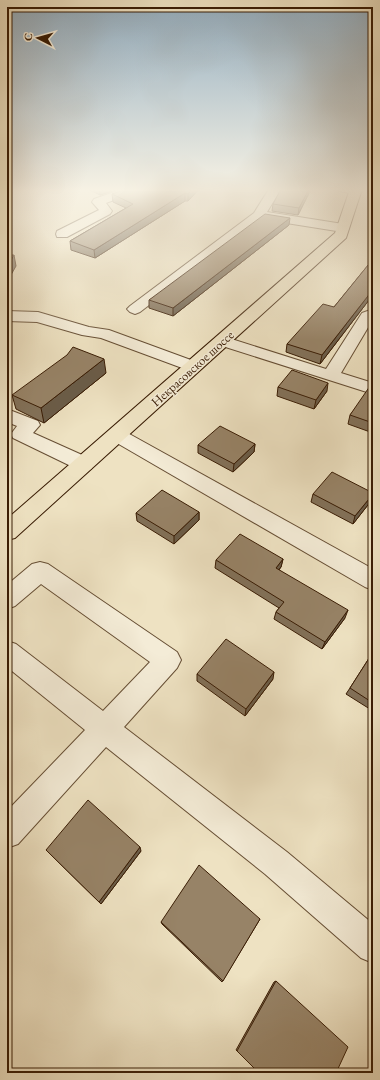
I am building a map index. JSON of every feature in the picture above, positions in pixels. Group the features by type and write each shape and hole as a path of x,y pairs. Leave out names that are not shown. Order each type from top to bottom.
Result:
{"main road":[{"name":"Некрасовское шоссе","path":"7,532 335,239"}],"street":[{"path":"135,309 227,239"},
{"path":"331,375 367,316 373,314"},
{"path":"7,316 38,317 88,332 103,333 193,367"},
{"path":"222,341 373,389"},
{"path":"9,407 31,425 13,439"},
{"path":"117,435 373,580"},
{"path":"13,439 84,464"},
{"path":"7,599 40,571 168,660 7,833"},
{"path":"7,652 276,863 373,946"}],"building":[{"path":"73,239 111,239 94,250 70,241"},
{"path":"231,239 262,239 173,308 149,300"},
{"path":"7,255 14,255 7,267"},
{"path":"373,259 373,292 371,292 322,355 287,344 323,304 334,307"},
{"path":"73,347 104,359 41,408 12,395 67,355"},
{"path":"292,370 328,383 316,400 278,387"},
{"path":"370,386 373,386 373,423 350,415"},
{"path":"220,426 255,444 234,464 198,445"},
{"path":"332,472 373,493 355,516 313,494"},
{"path":"162,490 199,512 174,536 136,513"},
{"path":"240,534 283,559 276,568 348,610 325,642 276,612 284,602 216,560"},
{"path":"226,639 274,672 246,709 197,674"},
{"path":"373,652 373,703 350,688"},
{"path":"88,800 140,847 99,902 46,850"},
{"path":"199,865 260,919 223,981 161,922"},
{"path":"276,981 348,1047 336,1073 259,1073 237,1051"}]}
